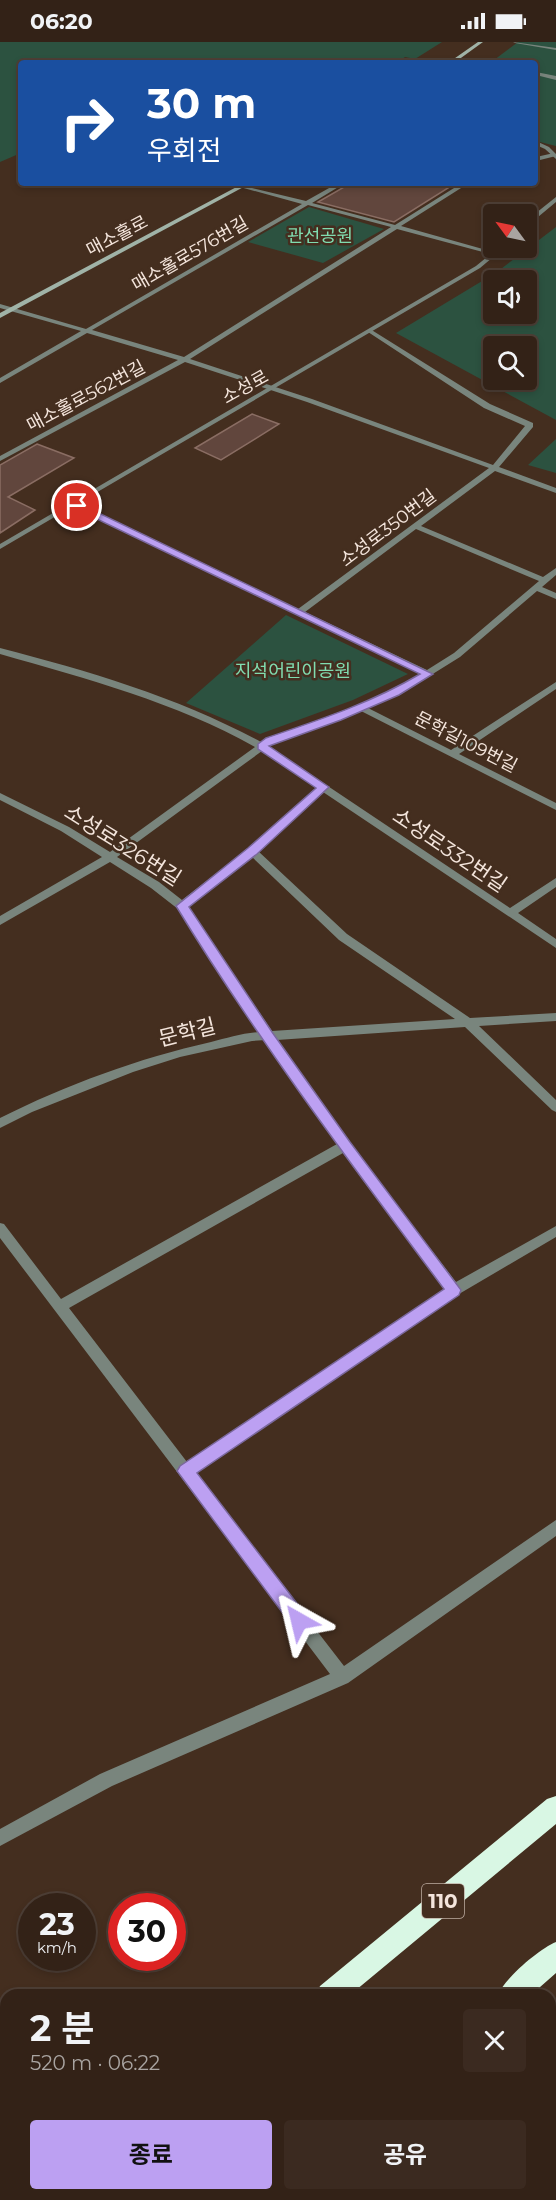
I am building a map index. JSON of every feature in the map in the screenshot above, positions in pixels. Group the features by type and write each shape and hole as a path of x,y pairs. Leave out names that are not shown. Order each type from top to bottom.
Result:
{"highway":[{"name":"110","path":"336,1989 556,1808"},
{"path":"518,1989 556,1956"}],"main road":[{"path":"456,60 481,42"},
{"name":"매소홀로","path":"0,316 241,186"}],"street":[{"path":"515,42 556,49"},
{"path":"538,74 556,78"},
{"path":"538,144 547,148 555,156"},
{"path":"538,159 555,156"},
{"path":"252,186 396,227 483,247"},
{"name":"매소홀로576번길","path":"87,331 337,186"},
{"path":"185,359 461,186"},
{"path":"537,215 556,199"},
{"name":"소성로","path":"0,547 71,503 370,331 478,267 488,258"},
{"path":"0,306 274,387 556,491"},
{"path":"0,381 87,331"},
{"name":"소성로350번길","path":"299,612 494,468 530,425 487,406 370,331"},
{"name":"매소홀로562번길","path":"0,459 185,359"},
{"path":"71,503 428,674"},
{"path":"416,526 545,581"},
{"path":"0,921 110,857 269,741 361,708 396,693 428,674 458,655 556,571"},
{"path":"537,588 556,596"},
{"name":"소성로332번길","path":"0,651 156,700 261,746 556,944"},
{"path":"452,754 556,685"},
{"name":"문학길109번길","path":"361,708 556,807"},
{"path":"182,906 252,851 323,787"},
{"name":"소성로326번길","path":"0,796 65,829 155,885 182,906 345,1146 454,1290"},
{"path":"252,851 343,937 467,1022 556,1107"},
{"path":"511,913 556,882"},
{"name":"문학길","path":"0,1123 28,1109 129,1069 180,1053 268,1035 556,1017"},
{"path":"60,1306 345,1146"},
{"path":"0,1228 342,1677"},
{"path":"186,1471 454,1290 556,1231"},
{"path":"0,1838 106,1780 342,1677 556,1527"}],"green space":[{"path":"0,42 442,42 415,59 405,57 401,60 18,60 18,154 0,162"},
{"path":"518,42 556,42 556,146 538,142 538,60 494,60"},
{"name":"관선공원","path":"309,207 384,229 323,263 248,242"},
{"path":"556,227 556,420 501,390 537,390 537,336 483,336 483,380 396,333 483,280 483,324 537,324 537,270 500,270 515,258 537,258 537,241"},
{"path":"556,439 556,473 528,465"},
{"name":"지석어린이공원","path":"286,615 408,674 353,700 260,734 186,703"}],"building":[{"path":"346,186 451,186 394,222 318,202"},
{"path":"252,414 279,424 221,460 195,448"},
{"path":"37,444 74,458 8,497 35,510 0,533 0,465"}],"route":[{"path":"77,506 428,674 396,693 261,746 323,787 252,851 182,906 345,1146 454,1290 186,1471 299,1621"}]}
